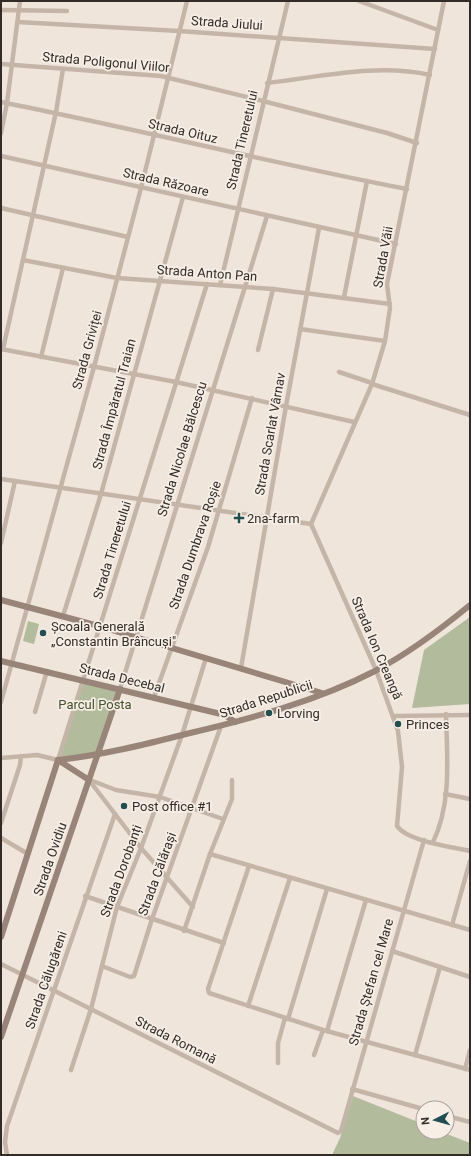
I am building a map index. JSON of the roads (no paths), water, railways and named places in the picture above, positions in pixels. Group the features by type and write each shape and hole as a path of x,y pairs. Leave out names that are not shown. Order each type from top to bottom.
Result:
{"main road":[{"path":"1,600 100,626 322,693"},
{"name":"Strada Republicii","path":"58,760 97,756 221,726 322,693 376,670 434,634 470,605"},
{"name":"Strada Decebal","path":"1,661 225,715 235,722"},
{"name":"Strada Ovidiu","path":"1,1037 120,689"},
{"path":"58,760 89,780"},
{"name":"Strada Tineretului","path":"1,937 58,760"}],"street":[{"path":"1,133 7,103 20,1"},
{"name":"Strada Griviței","path":"1,702 118,278 187,1"},
{"name":"Strada Tineretului","path":"220,285 267,83 288,1"},
{"path":"359,1 438,30"},
{"name":"Strada Văii","path":"311,524 372,383 385,341 390,304 387,284 417,143 444,1"},
{"path":"1,10 20,9 67,11"},
{"name":"Strada Jiului","path":"18,22 179,31 435,49"},
{"name":"Strada Poligonul Viilor","path":"1,64 168,78 387,133 417,143"},
{"path":"63,69 56,112 2,349 176,382 354,422"},
{"path":"267,83 368,71 399,71 430,75"},
{"name":"Strada Oituz","path":"1,102 56,112 154,136 407,189"},
{"name":"Strada Răzoare","path":"1,156 237,210 396,244"},
{"path":"344,297 367,181"},
{"name":"Strada Împăratul Traian","path":"63,616 101,494 183,197"},
{"path":"1,208 128,237"},
{"name":"Strada Nicolae Bălcescu","path":"120,689 267,216"},
{"name":"Strada Scarlat Vârnav","path":"241,668 286,406 320,228"},
{"name":"Strada Anton Pan","path":"23,260 118,278 273,289 390,304"},
{"path":"41,357 63,268"},
{"name":"Strada Tineretului","path":"58,760 207,284"},
{"path":"258,350 273,289"},
{"path":"300,329 385,341"},
{"path":"338,372 470,415"},
{"name":"Strada Dumbrava Roșie","path":"154,697 170,647 208,547 252,398"},
{"path":"1,479 219,512 311,524"},
{"path":"1,543 16,481"},
{"name":"Strada Ion Creangă","path":"311,524 376,670 400,740 402,767 397,826 407,834 424,840"},
{"name":"Strada Dorobanți","path":"72,1070 91,1009 118,907 182,735 206,658"},
{"path":"35,712 47,671"},
{"path":"393,716 446,714 470,715"},
{"path":"433,842 443,817 445,794 446,714"},
{"name":"Strada Călărași","path":"102,966 130,977 134,976 152,919 221,726"},
{"name":"Strada Republicii","path":"1,758 41,755 58,760"},
{"path":"1,823 20,765 21,756"},
{"path":"89,780 112,788 160,797 223,819"},
{"path":"89,780 141,848 192,907"},
{"path":"184,931 210,854 232,799 232,780"},
{"path":"85,790 97,790"},
{"path":"445,794 470,799"},
{"name":"Strada Călugăreni","path":"7,1155 5,1142 7,1126 85,896 115,814"},
{"path":"1,838 28,854"},
{"path":"424,840 470,851"},
{"name":"Strada Ștefan cel Mare","path":"341,1131 424,840"},
{"path":"210,854 470,930"},
{"path":"452,925 470,861"},
{"path":"248,866 208,989 211,995 325,1030 467,1070 470,1050"},
{"path":"248,1006 290,878"},
{"path":"278,1063 278,1043 327,889"},
{"path":"85,896 184,931 224,943"},
{"path":"314,1055 325,1030 366,900"},
{"path":"392,951 470,977"},
{"name":"Strada Romană","path":"1,964 334,1132 341,1131"},
{"path":"415,1055 440,967"},
{"path":"352,1089 415,1107"},
{"path":"455,1118 470,1122"}],"place":[{"name":"2na-farm","path":"239,518"},
{"name":"Școala Generală „Constantin Brâncuși\"","path":"43,633"},
{"name":"Lorving","path":"269,713"},
{"name":"Princes","path":"398,724"},
{"name":"Post office #1","path":"124,806"}],"park label":[{"name":"Parcul Posta","path":"95,704"}]}
